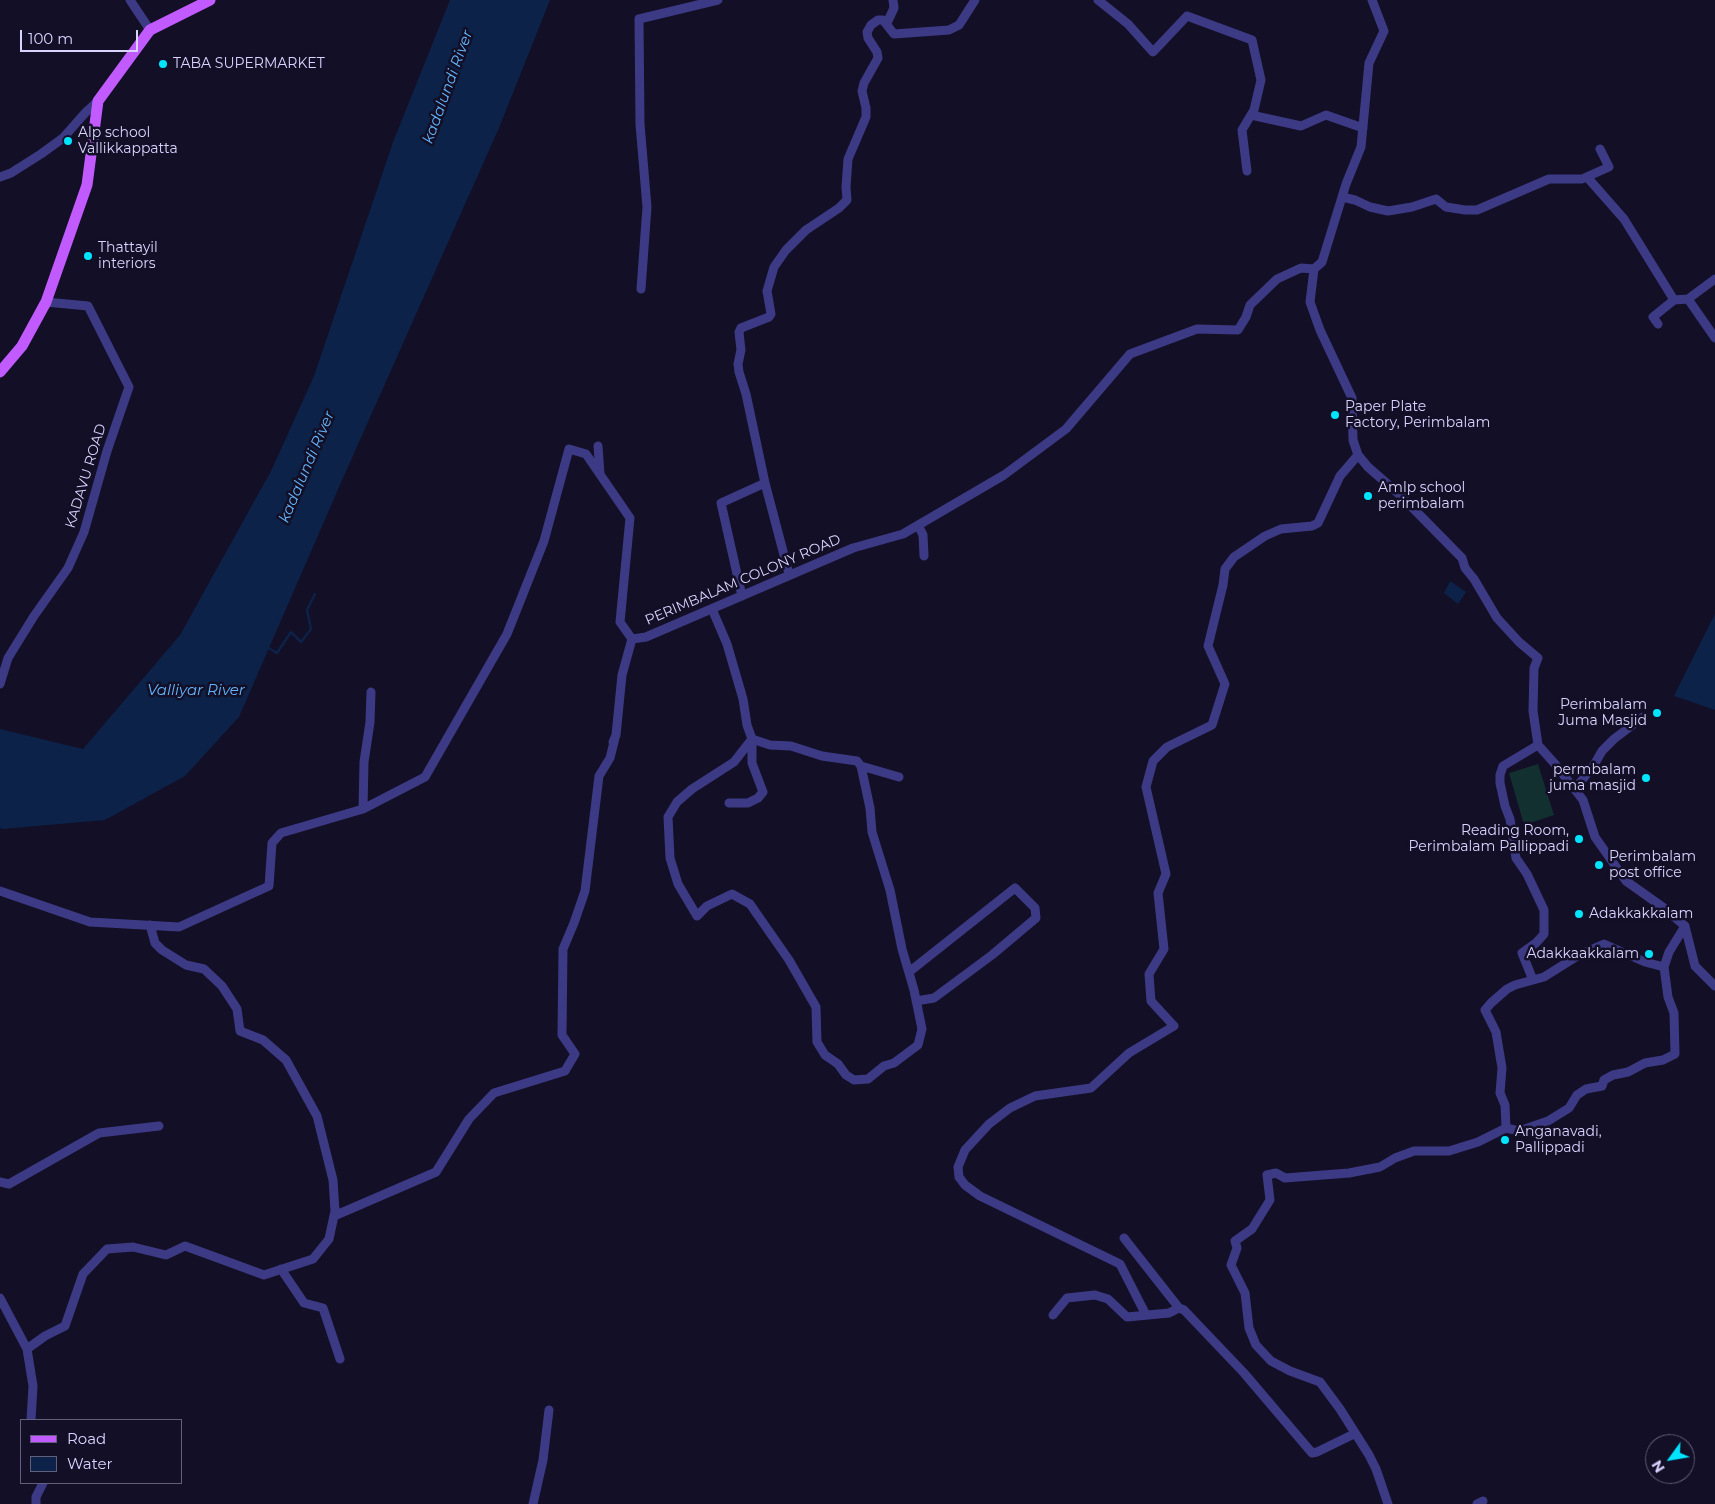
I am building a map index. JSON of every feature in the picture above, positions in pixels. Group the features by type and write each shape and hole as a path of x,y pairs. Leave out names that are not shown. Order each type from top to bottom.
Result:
{"main road":[{"path":"0,372 22,346 46,302 87,186 98,101 150,30 210,0"}],"street":[{"path":"130,0 150,30"},
{"path":"641,290 647,207 640,124 639,19 718,0"},
{"path":"887,23 894,8 893,0"},
{"path":"789,574 765,483 746,394 739,372 738,364 741,350 739,332 741,328 771,314 767,291 774,266 786,250 806,230 839,208 847,200 848,159 866,117 862,91 864,83 878,58 877,52 868,38 868,32 872,25 878,20 883,20 894,34 949,30 959,25 975,0"},
{"path":"1098,0 1128,24 1153,52 1187,16 1252,40 1261,80 1254,110 1242,130 1247,171"},
{"path":"1372,0 1384,31 1369,63 1361,147 1342,197 1322,262 1314,269 1310,302 1320,330 1352,398 1352,440 1358,454 1368,467 1400,495 1462,558 1465,568 1474,579 1497,618 1519,642 1538,658 1534,668 1533,711 1538,744 1556,764 1583,800 1594,837 1626,881 1686,926 1695,966 1715,986"},
{"path":"0,177 11,173 42,154 63,138 98,101"},
{"path":"1251,115 1301,126 1326,115 1363,128"},
{"path":"1342,197 1355,200 1370,208 1388,210 1412,207 1436,199 1446,207 1477,210 1549,179 1582,179 1609,167 1600,149"},
{"path":"1587,177 1624,219 1674,300"},
{"name":"PERIMBALAM COLONY ROAD","path":"0,891 90,922 179,927 270,886 272,843 281,833 363,809 426,777 507,634 544,541 569,449 586,454 630,518 620,622 632,639 646,636 853,548 903,534 1004,475 1066,429 1130,354 1197,329 1238,330 1246,317 1250,305 1277,279 1301,268 1314,269"},
{"path":"1658,324 1653,317 1674,300 1688,299 1715,279"},
{"path":"1688,299 1715,338"},
{"name":"KADAVU ROAD","path":"0,684 8,658 34,616 68,568 84,532 107,451 129,387 88,306 46,302"},
{"path":"598,446 600,475"},
{"path":"1146,1315 1120,1264 980,1196 965,1185 959,1177 958,1167 965,1150 989,1124 1010,1108 1035,1096 1091,1088 1129,1053 1174,1026 1151,1000 1149,974 1164,949 1158,893 1166,874 1146,786 1153,760 1167,747 1212,725 1225,684 1208,646 1225,569 1234,558 1265,536 1281,529 1312,526 1318,523 1340,476 1358,454"},
{"path":"742,596 721,503 765,483"},
{"path":"918,525 923,535 924,556"},
{"path":"712,609 726,644 743,699 747,725 752,740 752,763 763,792 758,798 748,803 729,803"},
{"path":"334,1216 436,1172 469,1120 494,1093 565,1071 575,1054 562,1035 562,949 574,923 584,891 599,776 610,758 615,738 622,675 632,639"},
{"path":"363,809 364,762 370,722 371,692"},
{"path":"1575,789 1594,765 1602,751 1614,739 1643,717"},
{"path":"610,747 615,738"},
{"path":"752,740 770,745 791,746 822,756 857,761 861,766 870,808 872,832 890,890 902,949 922,1029 918,1045 894,1063 884,1066 868,1079 854,1080 846,1075 838,1064 825,1055 817,1042 816,1007 789,960 750,904 732,894 707,906 697,916 678,884 670,858 668,817 677,802 692,789 734,762 752,740"},
{"path":"1533,980 1522,952 1536,943 1544,934 1544,910 1527,874 1516,858 1510,819 1500,783 1500,775 1503,766 1538,744"},
{"path":"861,766 899,777"},
{"path":"909,972 1015,888 1035,908 1036,918 992,955 934,998 916,1001"},
{"path":"27,1349 45,1336 65,1326 83,1274 107,1249 133,1246 166,1255 185,1246 264,1275 313,1259 329,1239 334,1216 333,1180 317,1116 286,1060 263,1040 240,1032 237,1009 222,986 204,969 186,965 162,950 155,943 150,925"},
{"path":"1388,1504 1376,1469 1369,1456 1340,1409 1320,1382 1290,1371 1271,1361 1256,1345 1249,1328 1244,1294 1232,1264 1237,1248 1235,1241 1252,1229 1270,1200 1267,1175 1276,1173 1285,1178 1357,1172 1380,1167 1395,1158 1414,1151 1449,1151 1471,1144 1506,1128 1519,1131 1548,1121 1570,1108 1577,1095 1586,1089 1602,1086 1604,1080 1613,1075 1628,1072 1645,1063 1663,1060 1675,1054 1674,1013 1668,997 1664,967 1668,952 1686,926"},
{"path":"1506,1128 1505,1105 1500,1093 1502,1068 1496,1032 1485,1010 1490,1003 1515,985 1544,977 1579,955 1604,944 1645,962 1664,967"},
{"path":"0,1182 9,1184 100,1133 158,1126"},
{"path":"1124,1238 1178,1308 1184,1310 1244,1373 1312,1453 1354,1434"},
{"path":"282,1269 304,1303 323,1308 340,1359"},
{"path":"1053,1315 1067,1298 1095,1294 1108,1299 1127,1317 1169,1313 1178,1308"},
{"path":"0,1298 27,1349 34,1386 30,1419"},
{"path":"533,1504 543,1460 549,1410"},
{"path":"36,1504 36,1497 42,1484"}],"green space":[{"path":"1538,764 1554,815 1524,825 1509,773"}],"water":[{"name":"Valliyar River","path":"450,0 550,0 499,128 239,717 185,776 105,820 0,828 0,729 83,749 180,635 271,471 314,376 393,142"},
{"path":"1450,581 1466,592 1458,604 1444,593"},
{"path":"1715,614 1715,710 1674,696"}],"waterway":[{"path":"267,647 277,653 291,632 301,642 311,629 307,610 315,594"}],"place":[{"name":"TABA SUPERMARKET","path":"163,64"},
{"name":"Alp school Vallikkappatta","path":"68,141"},
{"name":"Thattayil interiors","path":"88,256"},
{"name":"Paper Plate Factory, Perimbalam","path":"1335,415"},
{"name":"Amlp school perimbalam","path":"1368,496"},
{"name":"Perimbalam Juma Masjid","path":"1657,713"},
{"name":"permbalam juma masjid","path":"1646,778"},
{"name":"Reading Room, Perimbalam Pallippadi","path":"1579,839"},
{"name":"Perimbalam post office","path":"1599,865"},
{"name":"Adakkakkalam","path":"1579,914"},
{"name":"Adakkaakkalam","path":"1649,954"},
{"name":"Anganavadi, Pallippadi","path":"1505,1140"}],"water label":[{"name":"kadalundi River","path":"448,87"},
{"name":"kadalundi River","path":"307,467"}]}
